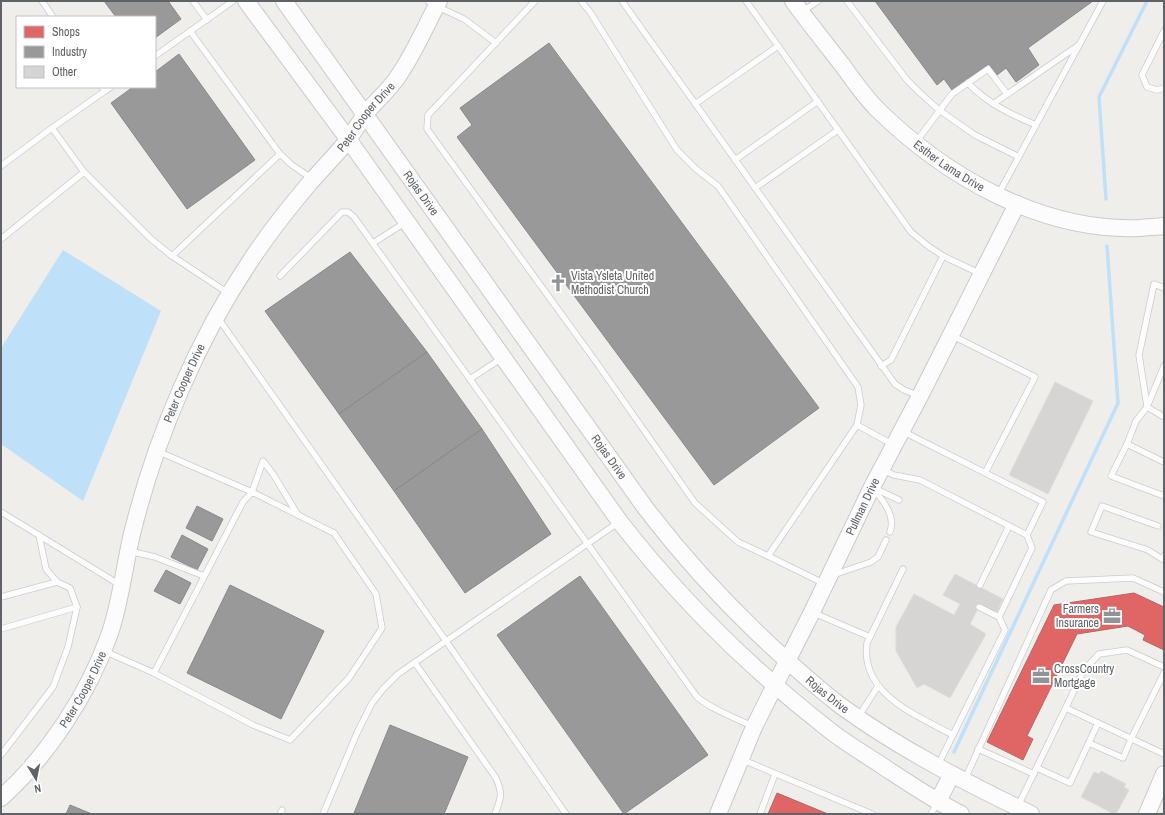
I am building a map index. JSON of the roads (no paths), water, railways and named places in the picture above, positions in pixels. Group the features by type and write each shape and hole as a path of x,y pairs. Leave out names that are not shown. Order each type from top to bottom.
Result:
{"main road":[{"path":"246,1 348,139 638,546 694,608 754,667 829,730 934,808 961,814"},
{"name":"Rojas Drive","path":"284,1 652,517 704,579 744,620 810,682 858,718 922,759 1024,811"},
{"name":"Peter Cooper Drive","path":"1,798 16,784 39,758 64,722 84,691 103,651 110,633 138,510 157,451 180,390 200,346 229,293 263,242 348,139 366,114 396,80 414,52 434,3"},
{"name":"Esther Lama Drive","path":"797,7 871,102 915,143 947,166 1017,204 1053,216 1082,224 1101,227 1121,228 1164,226"},
{"name":"Pullman Drive","path":"718,814 754,727 788,661 872,487 920,396 1017,204"},
{"path":"1147,814 1164,774"},
{"path":"934,808 958,778"}],"lane":[{"path":"42,1 52,16"},
{"path":"193,1 207,20"},
{"path":"156,55 233,1"},
{"path":"535,1 428,116 427,129 594,359 695,503 738,542 827,580 871,562 878,557 886,540"},
{"path":"580,1 590,12 677,150 696,170 718,186 858,388 861,405 856,425 768,556"},
{"path":"622,1 895,384 904,390 920,396"},
{"path":"746,1 911,232 943,256 981,274"},
{"path":"797,7 818,1"},
{"path":"847,1 906,80 939,110 975,135 1019,157"},
{"path":"998,195 1104,1"},
{"path":"434,3 464,19 496,43"},
{"path":"190,31 280,154 292,165 313,180"},
{"path":"1164,31 1142,76 1147,87 1157,90 1164,88"},
{"path":"993,104 1080,44"},
{"path":"695,104 778,46"},
{"path":"915,143 952,94 988,69 1007,94"},
{"path":"968,83 979,95 993,104 1013,116 1036,125"},
{"path":"1,166 103,89"},
{"path":"735,160 818,102"},
{"path":"52,128 84,172 151,238 172,256 229,293"},
{"path":"755,188 838,130"},
{"path":"172,256 280,154"},
{"path":"1,239 84,172"},
{"path":"280,276 342,212 348,212 354,217 697,697 715,709 754,727"},
{"path":"373,243 406,222"},
{"path":"882,366 891,360 943,256"},
{"path":"1147,407 1139,355 1154,284 1164,288"},
{"path":"217,316 566,814"},
{"path":"951,335 1034,377 985,473"},
{"path":"470,379 503,358"},
{"path":"1164,366 1147,407 1136,421 1127,444 1111,476 1164,496"},
{"path":"1147,407 1164,417"},
{"path":"856,425 894,446"},
{"path":"902,431 1043,502 1027,535"},
{"path":"1127,444 1164,462"},
{"path":"103,651 154,672 253,725 290,740 349,678 382,628 376,594 334,533 252,492 157,451"},
{"path":"154,672 243,502 252,492 263,461 273,474 298,515"},
{"path":"882,469 894,475 920,480 1027,535 1032,548 999,617"},
{"path":"872,487 899,500"},
{"path":"872,487 886,505 891,518 890,532"},
{"path":"1158,526 1102,506 1091,532 1148,550 1163,558"},
{"path":"1,512 121,586"},
{"path":"323,814 357,733 372,703 398,674 620,522"},
{"path":"980,585 1009,526"},
{"path":"1,755 54,687 68,647 77,607 70,588 57,582 46,569 39,535"},
{"path":"129,550 155,557 204,576"},
{"path":"903,569 867,643 867,662 871,675 878,686 888,696 900,705 953,736"},
{"path":"958,778 978,749 1051,590 1066,581 1133,578 1164,592"},
{"path":"1,597 57,582"},
{"path":"1,629 77,607"},
{"path":"937,767 1004,630 999,617 979,607"},
{"path":"812,612 870,637"},
{"path":"1024,811 1034,774 1084,670 1099,654 1127,650 1164,667"},
{"path":"415,663 496,778 501,789 500,802 494,814"},
{"path":"1089,743 1123,758 1164,672"},
{"path":"858,718 878,686"},
{"path":"1066,708 1164,754"},
{"path":"1037,768 1070,783 1098,723"},
{"path":"978,749 1034,774"},
{"path":"741,759 872,814"},
{"path":"760,814 775,774"}],"water":[{"path":"63,250 161,311 83,501 1,444 1,348"}],"waterway":[{"path":"1106,199 1099,97 1147,1"},
{"path":"954,752 1118,403 1107,246"}],"place":[{"name":"Vista Ysleta United Methodist Church","path":"558,283"},
{"name":"Farmers Insurance","path":"1112,616"},
{"name":"CrossCountry Mortgage","path":"1041,676"}]}
